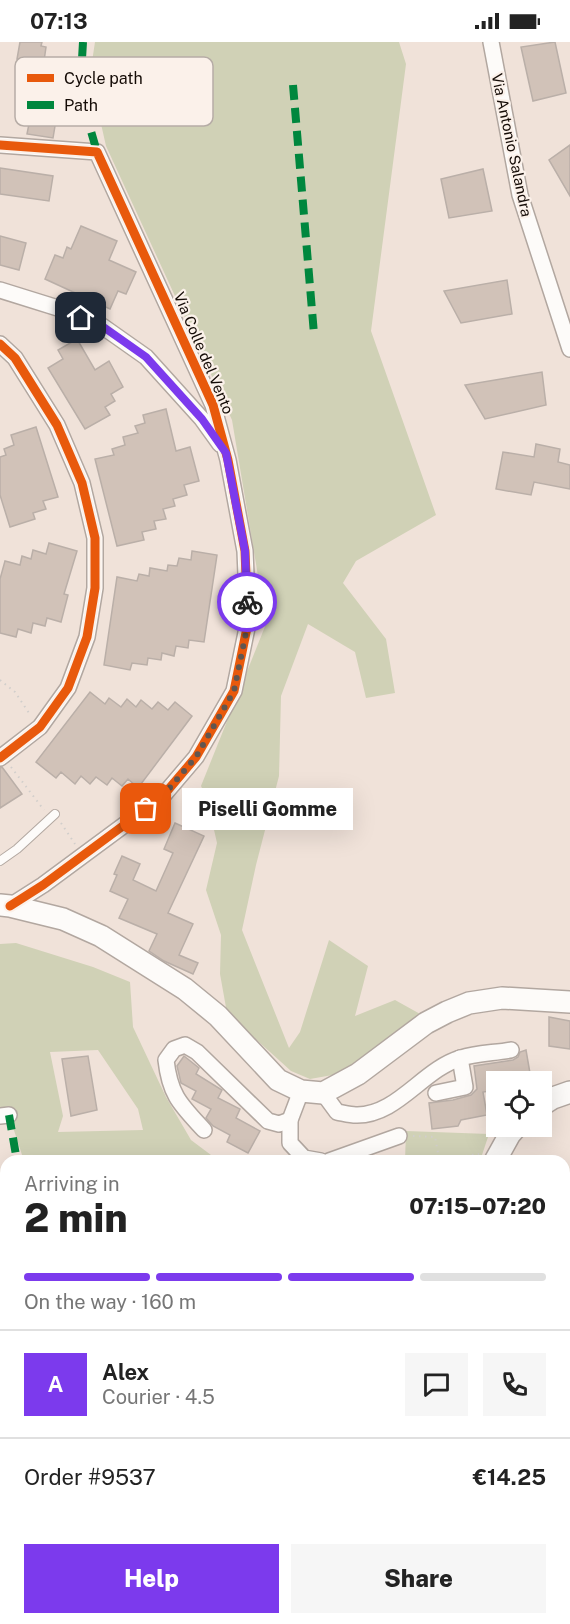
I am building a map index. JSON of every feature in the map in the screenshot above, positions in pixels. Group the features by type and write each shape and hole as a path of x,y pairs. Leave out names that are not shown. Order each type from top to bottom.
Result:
{"main road":[{"path":"5,906 63,919 101,936 147,964 218,1016 278,1080 301,1091 324,1093 358,1074 426,1023 469,1003 502,998 570,1002"},
{"path":"552,1099 570,1092"},
{"path":"498,1155 508,1137"}],"street":[{"name":"Via Antonio Salandra","path":"491,42 520,195 570,350"},
{"name":"Via Colle del Vento","path":"0,145 97,152 213,405 226,453 245,551 248,623 234,691 196,757 162,797 43,885 5,906"},
{"path":"0,290 61,309 102,326 146,357 202,419 226,453"},
{"path":"0,344 15,358 57,425 82,483 95,538 95,588 87,637 68,688 39,728 2,757"},
{"path":"204,1130 178,1102 168,1082 166,1060 174,1048 185,1045 197,1052 268,1121 279,1124 290,1120"},
{"path":"324,1093 337,1112 357,1115 378,1110 395,1101 435,1072 460,1058 511,1050"},
{"path":"436,1093 465,1087 460,1058"},
{"path":"299,1155 290,1143 290,1120 301,1091"},
{"path":"345,1155 399,1136"}],"lane":[{"path":"0,861 17,849 55,813"}],"path":[{"path":"0,680 15,692 39,728"},
{"path":"2,757 44,811 55,813 83,856"},
{"path":"399,1136 435,1137 438,1155"}],"green space":[{"path":"95,42 399,42 406,64 371,331 436,515 356,561 343,583 386,639 395,693 366,698 355,652 308,624 281,696 279,776 242,930 289,1048 300,1032 329,940 368,966 355,1016 395,1000 422,1015 344,1073 310,1079 291,1071 227,1013 220,974 221,935 206,890 217,843 207,799 201,786 266,624 232,420 106,146 101,126 213,126 213,57 93,57"},
{"path":"16,943 93,967 130,982 133,1027 166,1097 191,1140 211,1155 22,1155 9,1115 0,1109 0,944","holes":["98,1050 138,1109 143,1130 58,1132 63,1116 50,1052"]},
{"path":"406,1131 486,1134 488,1137 482,1155 405,1155"}],"building":[{"path":"20,42 42,42 41,46 46,47 45,57 17,57"},
{"path":"555,42 566,93 533,101 521,47"},
{"path":"29,126 55,126 53,138 27,134"},
{"path":"570,145 570,196 549,160"},
{"path":"0,168 53,176 49,201 0,194"},
{"path":"483,169 492,211 449,218 441,179"},
{"path":"81,226 117,241 109,260 136,272 126,294 118,291 110,309 45,279 55,255 63,258 67,247 71,249"},
{"path":"0,236 26,243 19,270 0,265"},
{"path":"507,280 512,314 461,323 444,291"},
{"path":"77,339 95,370 109,361 123,387 111,394 115,401 105,407 110,415 85,429 48,368 63,359 58,350"},
{"path":"542,372 546,405 485,419 465,385"},
{"path":"166,409 176,451 190,447 199,481 184,485 187,495 173,499 175,506 163,509 166,519 154,521 156,529 142,532 144,540 117,546 95,459 114,455 112,449 125,445 123,437 138,433 135,426 145,423 143,415"},
{"path":"36,427 58,497 43,501 46,509 33,513 35,519 10,527 0,495 0,457 6,455 4,449 14,445 11,435"},
{"path":"536,444 560,449 558,462 570,465 570,489 534,482 531,495 496,489 503,452 534,457"},
{"path":"49,543 77,551 64,594 68,595 61,622 47,618 45,626 33,623 31,633 18,629 16,637 0,633 0,579 5,561 20,565 22,556 31,559 33,550 46,554"},
{"path":"192,551 217,555 204,642 189,640 188,648 176,646 174,656 162,653 161,660 148,658 147,665 132,663 130,670 104,665 117,577 137,581 139,574 149,576 150,568 167,571 168,565 177,566 179,558 191,560"},
{"path":"90,692 105,704 109,698 121,707 127,699 136,707 141,700 152,709 158,702 168,710 175,702 192,716 138,788 128,779 122,786 112,778 107,785 96,777 90,784 81,776 75,784 61,772 56,778 36,762"},
{"path":"2,767 22,794 0,808 0,768"},
{"path":"175,823 204,836 168,913 193,924 179,955 198,963 193,974 164,961 149,951 157,934 119,918 128,899 110,891 122,856 140,864 133,880 156,891 173,853 164,849"},
{"path":"549,1017 570,1021 570,1049 549,1046"},
{"path":"526,1050 530,1071 486,1071 486,1092 483,1092 486,1115 461,1120 458,1126 432,1129 429,1103 471,1095 477,1089 474,1066 513,1060 520,1052"},
{"path":"88,1056 97,1110 71,1116 62,1059"},
{"path":"184,1056 199,1068 196,1074 222,1090 218,1098 240,1109 236,1118 260,1131 248,1153 227,1142 230,1135 213,1126 206,1118 211,1109 192,1099 196,1091 181,1083 177,1066"}],"marked path":[{"path":"82,57 83,42"},
{"path":"293,85 314,334"},
{"path":"90,126 97,152"},
{"path":"9,1115 16,1155"}],"cycle path":[{"path":"0,145 97,152 213,405 228,460 245,551 248,623 234,691 196,757 162,797 43,885 10,906"},
{"path":"0,344 15,358 57,425 82,483 95,538 95,588 87,637 68,688 40,727 0,758"}],"way so far":[{"path":"146,809 162,797 196,757 234,691 248,623 247,602"}],"place":[{"name":"Piselli Gomme","path":"146,809"}],"route":[{"path":"81,318 102,326 146,357 202,419 226,453 245,551 247,602"}]}
